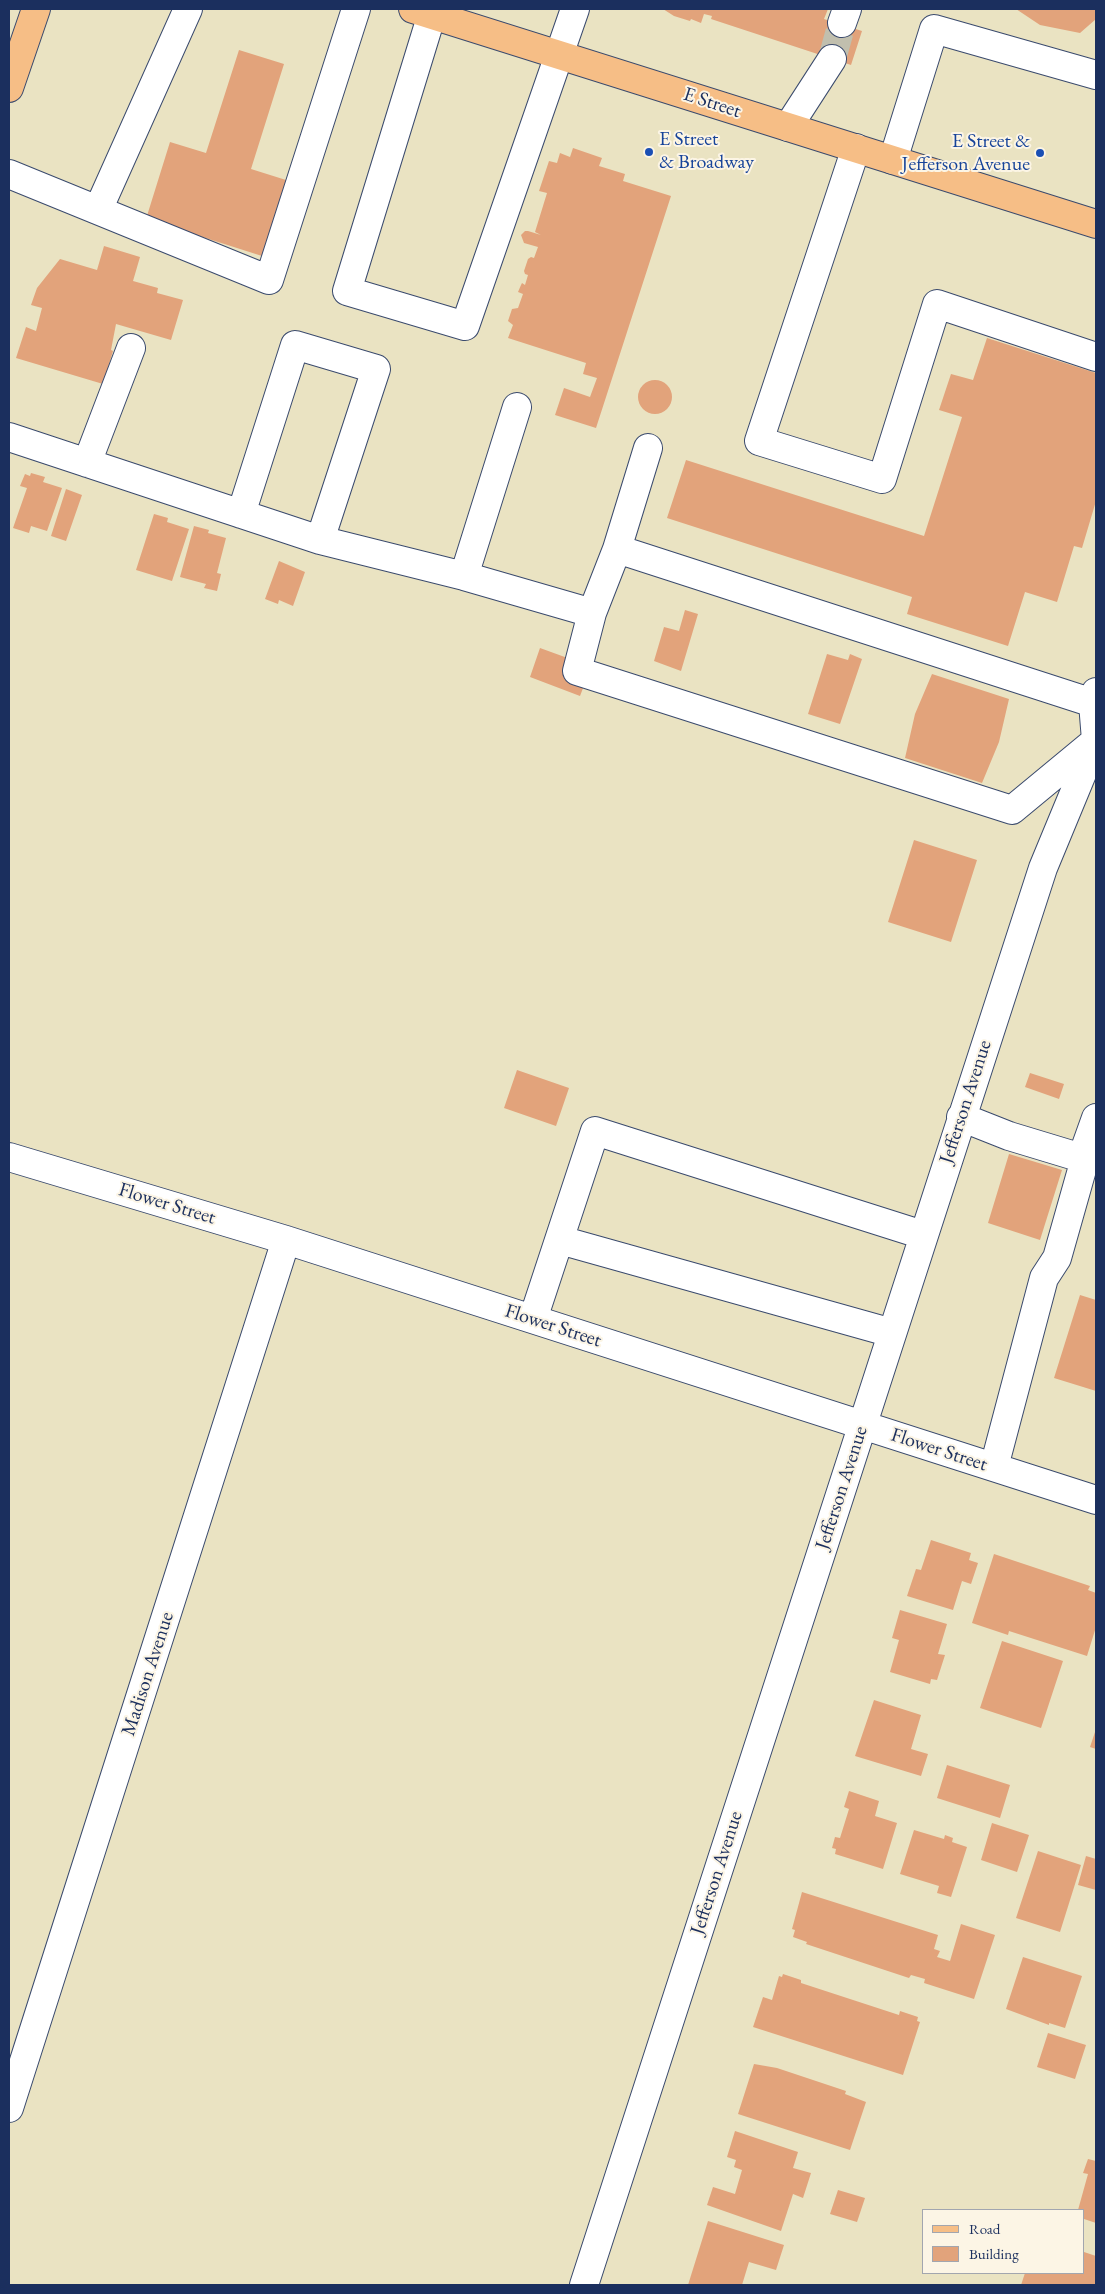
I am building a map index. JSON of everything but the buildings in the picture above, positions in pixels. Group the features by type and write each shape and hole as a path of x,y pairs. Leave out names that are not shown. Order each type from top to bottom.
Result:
{"main road":[{"path":"9,88 14,57 36,9"},
{"name":"E Street","path":"422,12 1096,224"}],"street":[{"path":"98,210 188,9"},
{"path":"9,174 269,280 356,9"},
{"path":"422,12 347,290 466,326 575,9"},
{"path":"893,160 934,29 1096,76"},
{"path":"788,127 832,59"},
{"path":"856,148 759,441 882,479 937,304 1096,357"},
{"path":"241,514 295,345 376,368 320,540"},
{"path":"87,463 131,348"},
{"path":"464,576 517,407"},
{"path":"9,437 320,540 464,576 592,613"},
{"path":"648,448 617,549 592,613 577,671 1012,810 1096,740"},
{"path":"617,549 1095,697"},
{"name":"Jefferson Avenue","path":"584,2285 1043,868 1096,740 1095,697"},
{"path":"962,1117 1009,1136 1085,1159"},
{"path":"994,1467 1044,1278 1057,1258 1085,1159 1086,1146 1096,1118"},
{"path":"533,1320 595,1131 923,1235"},
{"name":"Flower Street","path":"9,1159 286,1240 1096,1500"},
{"name":"Madison Avenue","path":"9,2108 286,1240"},
{"path":"560,1240 892,1333"}],"tunnel":[{"path":"832,59 842,23"}],"place":[{"name":"E Street & Broadway","path":"649,152"},
{"name":"E Street & Jefferson Avenue","path":"1040,153"}]}
